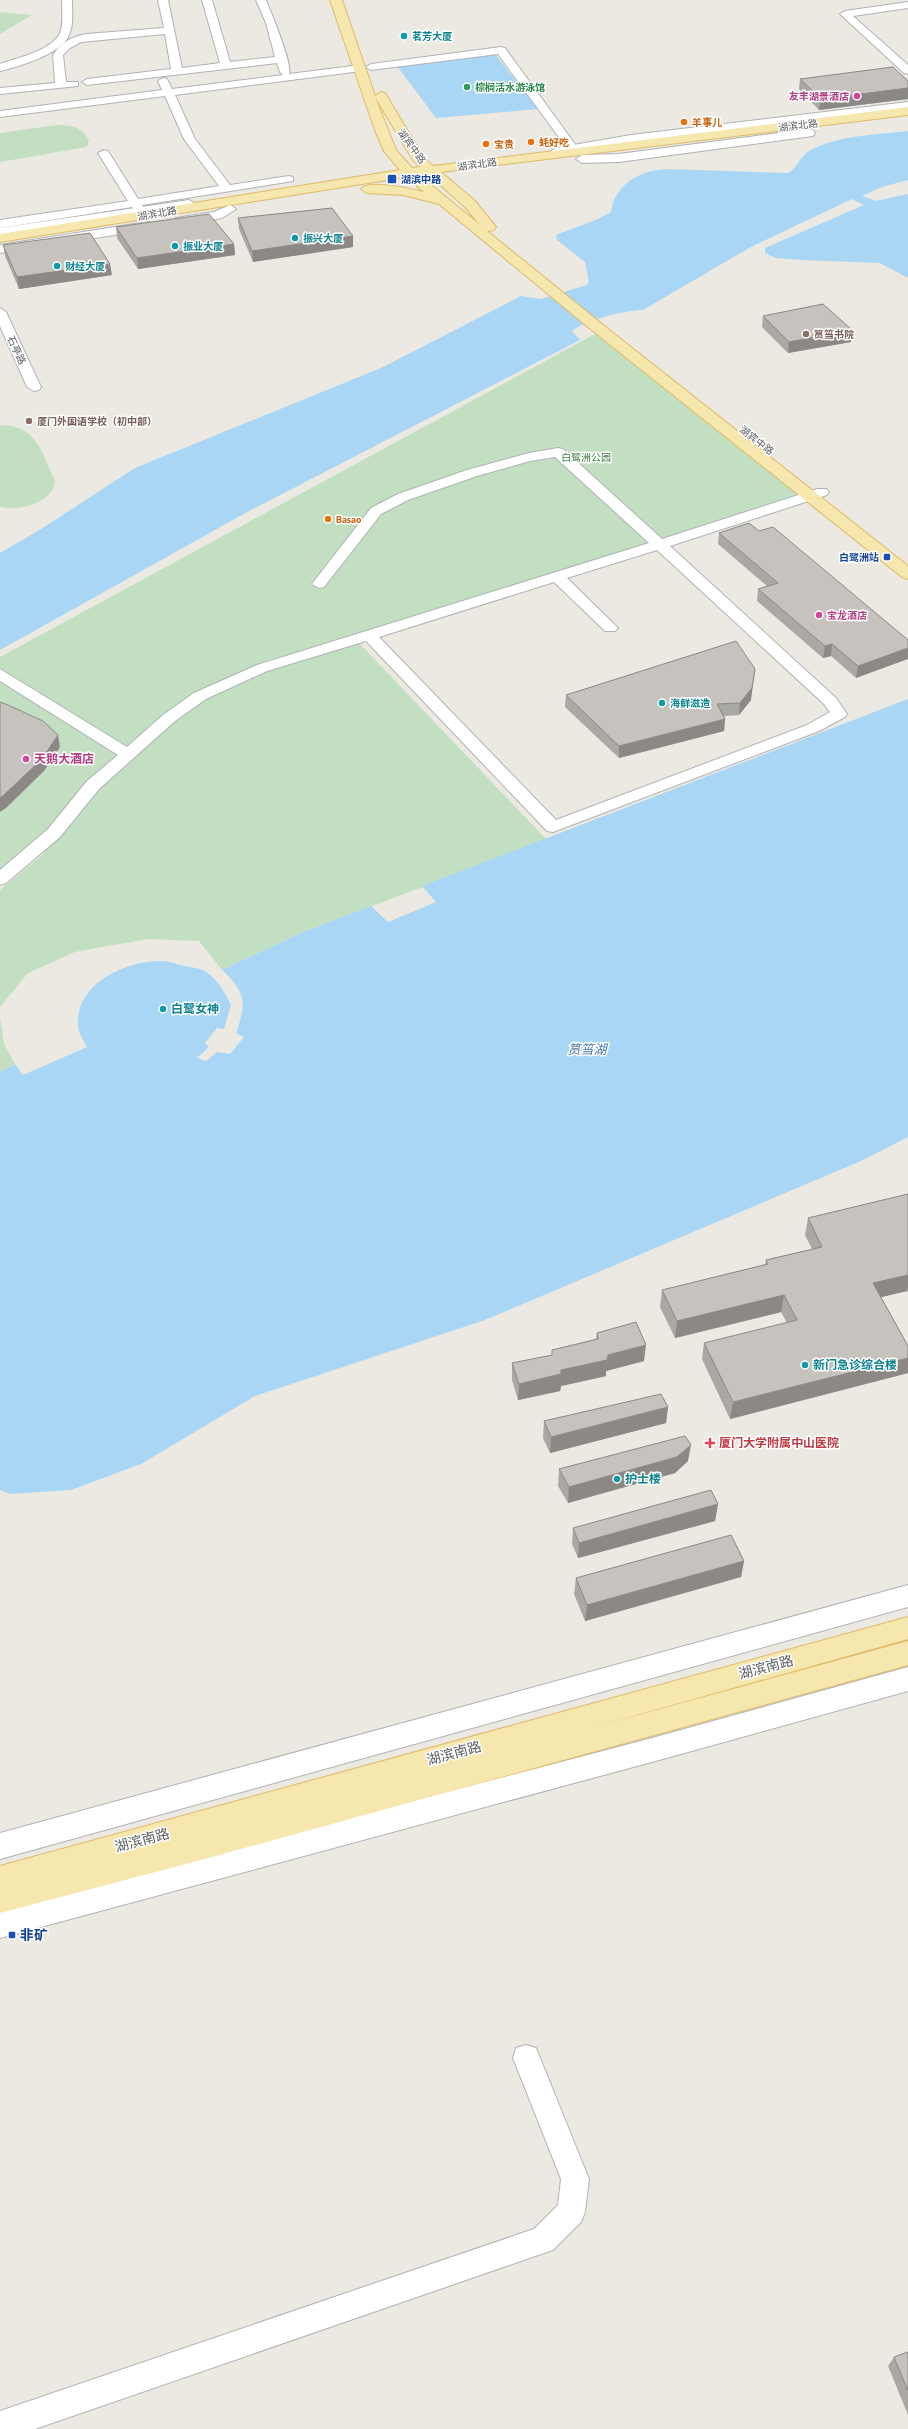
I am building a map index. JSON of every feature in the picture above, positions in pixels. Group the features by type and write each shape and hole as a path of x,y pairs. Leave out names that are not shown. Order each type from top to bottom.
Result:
{"main road":[{"path":"336,0 366,68 384,157 408,172 817,494 908,560"},
{"name":"湖宾中路","path":"349,0 366,68 384,103 414,151 435,174 470,204 487,225 558,289"},
{"path":"537,156 631,139 908,106"},
{"name":"湖滨北路","path":"0,244 419,181 435,174 486,163 537,156 654,144 908,110"},
{"name":"湖滨北路","path":"0,238 163,213 288,184 354,180 408,172 435,174 497,170 908,115"},
{"path":"582,159 619,158 908,120"},
{"path":"414,151 425,158 444,161 486,163"},
{"path":"354,180 372,174 384,157"},
{"path":"470,204 471,180 497,170"},
{"path":"0,232 138,207 288,184"},
{"path":"367,189 390,189 418,193 452,208"},
{"path":"0,249 217,215 230,209"},
{"path":"817,494 908,574"},
{"path":"0,1846 908,1596"},
{"name":"湖滨南路","path":"0,1879 908,1628"},
{"name":"湖滨南路","path":"0,1899 201,1847 908,1653"},
{"path":"0,1924 645,1752 908,1679"}],"street":[{"path":"0,68 44,52 63,37 66,29 67,0"},
{"path":"163,0 177,68 175,71"},
{"path":"207,0 226,65"},
{"path":"261,0 282,59 286,78"},
{"path":"908,5 844,14 908,71"},
{"path":"61,85 58,55 66,46 75,40 86,37 170,31"},
{"path":"0,114 501,50 573,149"},
{"path":"0,91 282,59"},
{"path":"215,67 224,85"},
{"path":"158,74 190,139 227,189"},
{"path":"87,82 104,100"},
{"path":"104,153 138,207"},
{"path":"0,224 138,207 227,189 288,184"},
{"name":"石亭路","path":"1,316 34,387"},
{"path":"319,584 376,511 403,497 452,479 529,457 558,452 830,701 839,714 813,728 553,827 370,636"},
{"path":"0,879 54,833 93,785 126,753 200,696 262,668 370,636 817,494"},
{"path":"557,577 610,628"},
{"path":"0,674 126,753"},
{"path":"0,2426 543,2240 571,2212 575,2179 526,2058"}],"green space":[{"path":"0,12 32,15 0,34"},
{"path":"57,125 72,126 83,132 89,140 87,147 0,162 0,133"},
{"name":"白鹭洲公园","path":"595,334 811,497 262,662 200,690 137,744 103,767 54,833 0,878 0,657"},
{"path":"0,425 13,426 30,435 41,451 55,481 53,489 48,495 34,504 16,508 0,507"},
{"path":"359,643 547,840 303,932 222,970 199,941 148,939 75,952 28,973 0,1007 0,890 42,855 122,765 191,707 263,672"},
{"path":"0,1016 4,1044 15,1064 0,1072"}],"water":[{"name":"棕榈活水游泳馆","path":"494,53 538,109 436,118 397,66"},
{"path":"908,131 908,180 882,187 862,196 876,201 908,194 908,278 880,263 776,258 765,253 765,248 864,205 852,199 749,248 643,310 635,310 606,316 578,327 572,331 580,340 249,511 0,650 0,553 41,529 135,468 381,368 521,296 541,299 587,285 589,282 585,262 557,240 556,235 598,219 611,212 613,201 619,192 636,177 651,171 668,169 788,173 806,153 820,146 857,136"},
{"name":"筼筜湖","path":"908,699 908,1137 861,1161 485,1320 255,1396 141,1464 71,1490 10,1494 0,1490 0,1072 15,1064 23,1075 87,1047 80,1035 78,1027 79,1012 84,999 93,987 104,978 118,971 132,965 147,962 161,961 203,970 216,981 231,1005 224,1029 217,1028 205,1043 209,1047 197,1058 206,1061 217,1052 230,1054 244,1037 236,1033 240,1023 243,1006 240,992 236,985 222,970 303,932 371,906 388,922 436,902 422,886"}],"building":[{"path":"893,67 908,81 908,88 821,99 800,79"},
{"name":"振兴大厦","path":"332,208 353,236 252,251 238,218"},
{"name":"振业大厦","path":"209,214 234,244 137,258 116,227"},
{"name":"财经大厦","path":"90,233 110,264 17,277 3,245"},
{"path":"823,304 852,330 789,342 763,316"},
{"name":"宝龙酒店","path":"749,523 759,531 773,527 908,640 908,648 858,666 832,644 825,646 758,589 778,583 719,533"},
{"name":"海鲜滋造","path":"736,641 755,669 752,688 740,703 717,704 725,719 619,746 566,695"},
{"name":"天鹅大酒店","path":"0,702 43,721 58,735 42,759 0,798"},
{"path":"908,1194 908,1275 873,1283 908,1346 908,1358 733,1402 704,1343 797,1320 784,1295 677,1321 662,1290 768,1264 766,1260 822,1247 808,1218"},
{"path":"636,1322 646,1345 608,1355 607,1360 561,1370 561,1374 519,1384 512,1363 552,1355 552,1350 598,1339 597,1333"},
{"path":"661,1394 668,1407 551,1437 544,1421"},
{"path":"685,1436 691,1445 677,1457 569,1487 559,1469"},
{"path":"711,1490 718,1504 579,1543 573,1528"},
{"path":"731,1535 744,1561 587,1605 576,1578"},
{"path":"908,2352 908,2391 894,2357"}],"place":[{"name":"茗芳大厦","path":"404,36"},
{"name":"棕榈活水游泳馆","path":"467,87"},
{"name":"友丰湖景酒店","path":"857,96"},
{"name":"羊事儿","path":"684,122"},
{"name":"蚝好吃","path":"531,142"},
{"name":"宝贵","path":"486,144"},
{"name":"湖滨中路","path":"392,179"},
{"name":"振兴大厦","path":"295,238"},
{"name":"振业大厦","path":"175,246"},
{"name":"财经大厦","path":"57,266"},
{"name":"筼筜书院","path":"806,334"},
{"name":"厦门外国语学校（初中部）","path":"29,421"},
{"name":"Basao","path":"328,519"},
{"name":"白鹭洲站","path":"887,557"},
{"name":"宝龙酒店","path":"819,615"},
{"name":"海鲜滋造","path":"662,703"},
{"name":"天鹅大酒店","path":"26,759"},
{"name":"白鹭女神","path":"163,1009"},
{"name":"新门急诊综合楼","path":"805,1365"},
{"name":"厦门大学附属中山医院","path":"710,1443"},
{"name":"护士楼","path":"617,1479"},
{"name":"非矿","path":"12,1935"}]}
